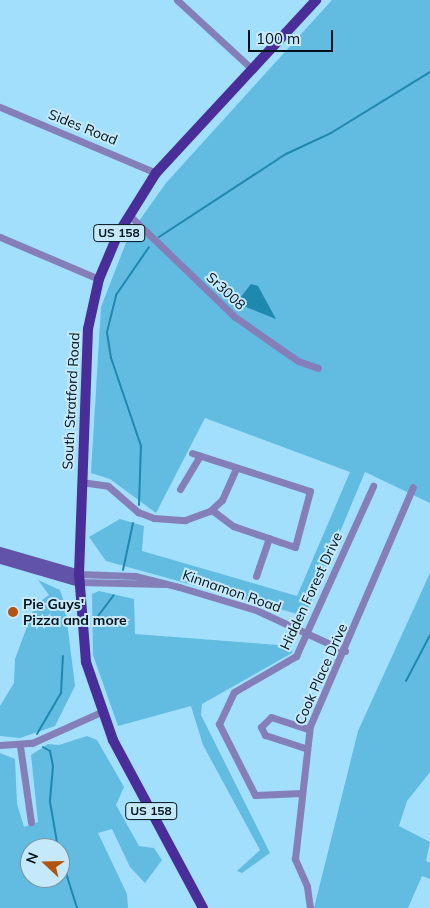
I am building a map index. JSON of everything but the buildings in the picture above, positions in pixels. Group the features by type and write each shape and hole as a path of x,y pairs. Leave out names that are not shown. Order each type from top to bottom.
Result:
{"main road":[{"name":"South Stratford Road","path":"79,578 84,370 99,278 129,215 156,172 253,70 316,0"},
{"name":"Kinnamon Road","path":"0,551 79,578"},
{"name":"Kinnamon Road","path":"0,559 79,578"},
{"name":"US 158","path":"79,578 86,662 101,712 204,908"}],"street":[{"path":"177,0 253,70"},
{"name":"Sides Road","path":"0,107 156,172"},
{"name":"Sr3008","path":"129,215 235,318 298,361 318,368"},
{"path":"0,237 99,278"},
{"path":"192,453 310,491 295,547 233,526 212,510"},
{"path":"180,489 200,456"},
{"path":"81,482 108,486 138,512 154,518 185,520 212,510 226,494 236,468"},
{"name":"Hidden Forest Drive","path":"302,793 254,796 219,731 230,696 291,663 373,486"},
{"name":"Cook Place Drive","path":"310,908 307,886 295,859 305,748 309,729 345,651 413,487"},
{"path":"256,576 270,538"},
{"path":"135,576 135,585"},
{"name":"Kinnamon Road","path":"79,578 135,576 256,610 345,651"},
{"name":"Kinnamon Road","path":"79,578 135,585 164,584"},
{"path":"0,745 20,746 101,712"},
{"path":"305,748 265,735 261,727 271,717 309,729"},
{"path":"20,746 31,822"}],"shaded area":[{"path":"332,0 430,0 430,503 365,472 305,616 106,561 89,537 120,519 144,526 142,551 297,596 350,472 205,418 156,513 110,479 91,473 101,307 129,235 166,183"},
{"path":"251,284 258,286 276,319 236,303"},
{"path":"430,573 430,772 407,801 399,826 430,842 426,861 430,863 430,879 422,876 408,908 314,908 358,731"},
{"path":"38,580 60,590 65,605 75,686 55,726 20,738 0,736 0,706 14,683 15,659 35,605 49,595"},
{"path":"99,591 134,599 135,634 291,646 292,653 202,704 201,715 270,853 242,873 237,871 260,850 203,745 191,706 118,726 93,655 92,594"},
{"path":"87,736 97,740 124,787 116,805 139,846 154,848 162,860 145,883 130,867 112,829 98,833 127,894 128,908 0,908 0,753 15,759 17,804 24,827 38,822 31,755 48,744 59,745"}],"waterway":[{"path":"159,237 286,154 331,133 430,72"},
{"path":"139,505 141,446 111,358 107,332 116,295 149,247"},
{"path":"123,570 133,523"},
{"path":"95,620 114,595"},
{"path":"406,681 430,635"},
{"path":"37,734 61,693 63,656"},
{"path":"43,747 50,751 53,766 50,802 56,838"},
{"path":"70,886 77,908"}],"place":[{"name":"Pie Guys' Pizza and more","path":"13,612"}]}
